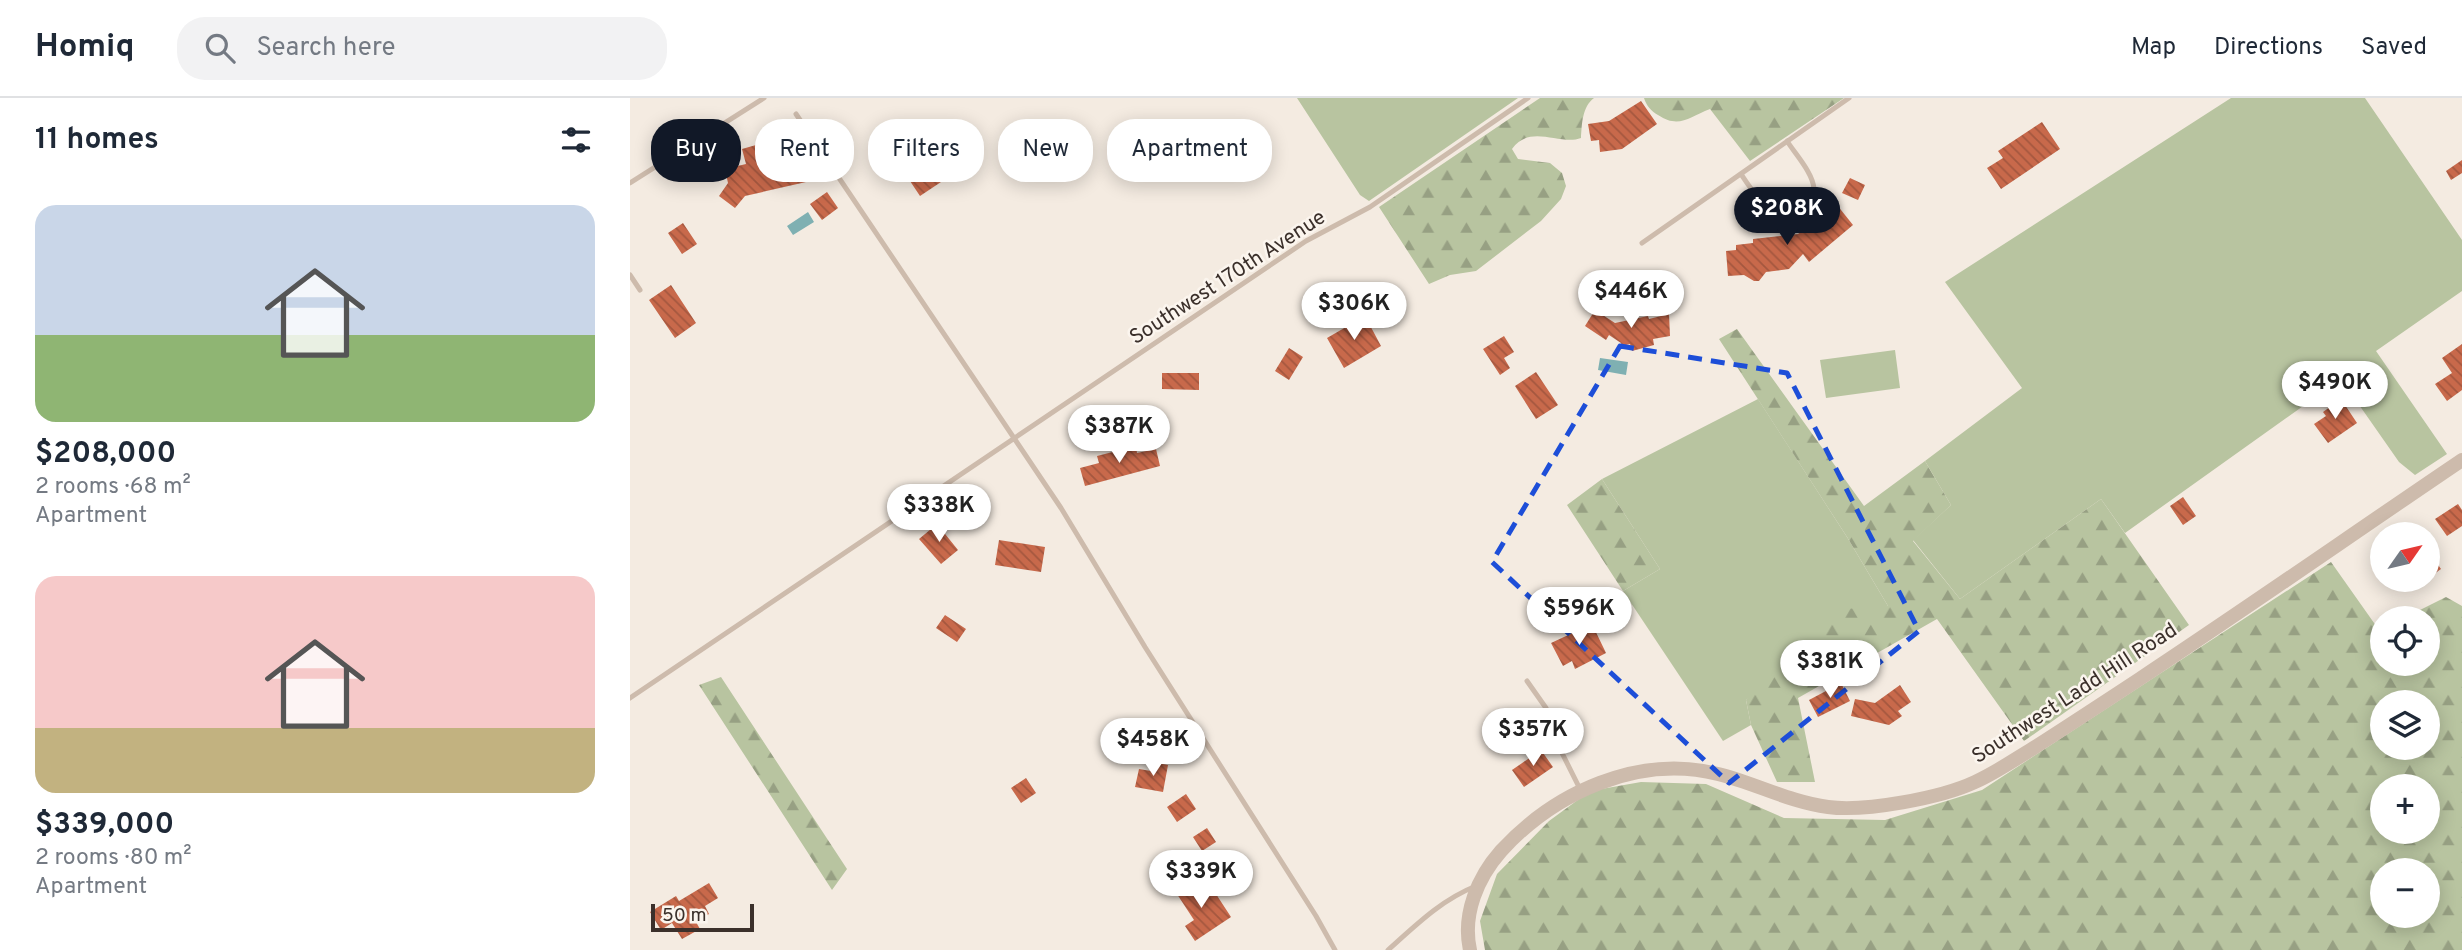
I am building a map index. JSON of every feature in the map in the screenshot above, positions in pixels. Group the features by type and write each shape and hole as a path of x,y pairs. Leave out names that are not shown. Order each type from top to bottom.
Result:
{"street":[{"name":"Southwest Ladd Hill Road","path":"1470,950 1467,923 1479,884 1488,867 1507,845 1545,813 1581,791 1604,781 1648,771 1692,770 1717,774 1801,802 1844,807 1911,799 1954,790 1997,771 2104,703 2462,460"}],"lane":[{"path":"630,183 764,98"},
{"name":"Southwest 170th Avenue","path":"630,698 1306,241 1370,207 1528,98"},
{"path":"1642,243 1849,98"},
{"path":"796,114 1015,439 1335,950"},
{"path":"1741,174 1764,206 1779,215 1796,217 1806,211 1815,190 1812,180 1787,142"},
{"path":"630,275 640,290"},
{"path":"1527,681 1546,708 1558,735 1561,751 1581,791"},
{"path":"1388,950 1454,894 1479,884"}],"highlighted area":[{"path":"1620,346 1787,373 1919,631 1729,783 1492,562"}],"green space":[{"path":"1297,98 1518,98 1369,201 1360,195"},
{"path":"1540,98 1594,98 1585,111 1581,138 1573,140 1527,137 1512,149 1518,159 1550,163 1562,173 1566,186 1561,199 1541,221 1476,271 1450,275 1429,284 1379,207"},
{"path":"1644,98 1844,98 1750,161 1710,109 1684,120 1672,121 1653,112"},
{"path":"2231,98 2365,98 2462,240 2462,291 2376,351 2447,454 2415,475 2399,462 2341,379 2125,533 2101,499 1960,599 1913,540 1951,505 1925,461 2022,388 1945,282"},
{"path":"1737,329 1864,506 1925,461 1951,505 1913,541 1960,599 2101,499 2189,625 2024,741 1937,619 1798,698 1815,782 1777,782 1751,725 1746,700 1830,610 1888,606 1847,537 1719,339"},
{"path":"1895,350 1900,388 1826,398 1820,360"},
{"path":"1758,399 1888,606 1746,700 1751,725 1723,741 1623,591 1660,569 1602,479"},
{"path":"1602,479 1660,569 1623,591 1567,505"},
{"path":"2331,562 2370,617 2370,676 2440,676 2440,606 2428,606 2446,597 2462,606 2462,950 1485,950 1480,921 1497,874 1549,821 1590,791 1641,782 1706,784 1784,818 1885,820 1982,790"},
{"path":"721,677 847,869 832,890 699,685"}],"water":[{"path":"808,212 814,222 793,235 787,226"},
{"path":"1600,358 1628,362 1626,375 1598,370"}],"building":[{"path":"1641,101 1657,124 1622,149 1600,152 1599,140 1591,141 1588,124 1609,121"},
{"path":"2042,122 2060,149 2001,189 1987,168 2003,158 1998,151"},
{"path":"755,145 755,182 806,182 745,196 735,208 719,196 728,182 741,182 741,165 746,164 742,149"},
{"path":"2462,160 2462,173 2451,180 2446,171"},
{"path":"1850,178 1865,185 1858,200 1842,193"},
{"path":"911,182 941,182 920,196"},
{"path":"827,192 838,208 822,220 810,204"},
{"path":"1837,205 1853,225 1809,262 1803,254 1789,269 1766,272 1759,281 1744,275 1728,276 1726,251 1736,250 1736,245 1753,243 1753,239 1798,234"},
{"path":"683,223 697,244 682,254 668,233"},
{"path":"671,285 696,323 675,338 649,300"},
{"path":"1595,310 1615,323 1669,314 1670,336 1653,339 1654,345 1632,351 1630,344 1622,346 1609,335 1606,340 1585,326"},
{"path":"1365,316 1381,346 1344,368 1327,338"},
{"path":"1504,336 1514,352 1504,358 1510,368 1500,375 1483,349"},
{"path":"2462,344 2462,390 2447,401 2435,384 2452,373 2442,358"},
{"path":"1289,348 1303,357 1289,380 1275,371"},
{"path":"1536,372 1558,405 1536,419 1515,386"},
{"path":"1162,373 1199,373 1199,390 1162,389"},
{"path":"2341,399 2357,423 2328,443 2314,424 2326,416 2323,412"},
{"path":"1136,446 1137,453 1156,449 1160,466 1085,486 1080,468 1099,463 1097,456"},
{"path":"2183,497 2196,516 2183,525 2170,506"},
{"path":"2458,504 2462,510 2462,526 2447,536 2440,522 2435,519"},
{"path":"937,524 958,550 941,564 919,539"},
{"path":"999,540 1045,547 1041,572 995,565"},
{"path":"945,615 966,629 957,642 936,628"},
{"path":"1592,624 1606,653 1575,669 1572,661 1563,666 1551,643"},
{"path":"1841,683 1850,701 1818,717 1809,700"},
{"path":"1900,685 1911,702 1898,711 1902,716 1889,725 1851,716 1855,699 1875,703"},
{"path":"1541,750 1553,767 1524,787 1512,770"},
{"path":"1152,762 1168,765 1163,792 1135,787 1139,769 1151,771"},
{"path":"1026,778 1036,793 1021,803 1011,788"},
{"path":"1186,794 1196,809 1177,822 1167,807"},
{"path":"1207,828 1216,842 1202,851 1193,837"},
{"path":"1188,878 1202,899 1214,891 1231,917 1195,941 1185,926 1194,920 1173,888"},
{"path":"709,883 718,898 705,906 709,914 696,922 700,929 682,939 672,923 661,930 650,912 676,896 679,901"}]}
